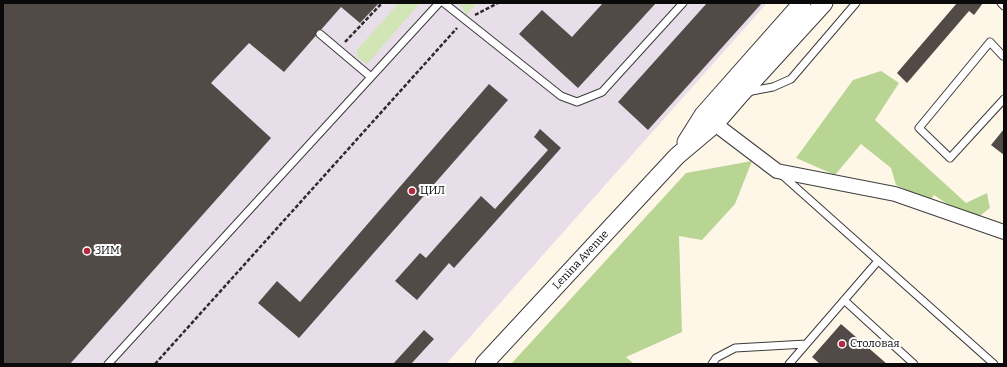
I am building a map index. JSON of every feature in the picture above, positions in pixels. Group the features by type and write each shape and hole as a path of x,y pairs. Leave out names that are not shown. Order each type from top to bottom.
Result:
{"street":[{"name":"Lenina Avenue","path":"677,156 703,114 802,3"},
{"name":"Lenina Avenue","path":"484,364 677,156 715,124 752,88 824,3"},
{"path":"714,101 712,118 715,124 777,171 895,194 1004,232"}],"lane":[{"path":"108,364 439,3"},
{"path":"444,3 561,96 577,102 602,92 683,3"},
{"path":"751,60 747,70 752,88 773,87 791,79 856,3"},
{"path":"1001,3 1004,6"},
{"path":"320,34 371,77"},
{"path":"1004,56 990,42 919,128 950,158 1004,99"},
{"path":"777,171 994,364"},
{"path":"789,364 878,261"},
{"path":"844,300 914,364"},
{"path":"712,364 716,358 735,348 806,344"}],"path":[{"path":"339,49 382,3"},
{"path":"155,364 456,29 465,20 498,3"}],"shaded area":[{"path":"3,3 767,3 446,364 3,364"}],"green space":[{"path":"399,3 420,3 367,64 357,57 357,50"},
{"path":"460,3 477,3 466,15"},
{"path":"881,71 899,83 875,120 966,203 987,193 990,208 977,218 964,215 934,195 930,201 896,185 891,168 861,144 835,175 796,158 853,80"},
{"path":"752,161 735,204 702,240 679,236 682,332 626,357 634,364 511,364 686,173"}],"building":[{"name":"ЗИМ","path":"3,3 379,3 360,23 341,7 284,72 249,43 211,83 271,138 70,364 3,364"},
{"path":"603,3 656,3 578,88 519,34 542,10 572,37"},
{"path":"707,3 762,3 648,130 618,102"},
{"path":"957,3 983,3 974,15 969,11 907,83 897,73"},
{"name":"ЦИЛ","path":"489,84 508,100 299,338 258,303 277,281 300,302"},
{"path":"540,129 561,148 454,268 449,263 417,300 395,281 420,253 426,258 481,196 495,209 548,150 534,137"},
{"path":"1004,129 1004,155 991,145"},
{"path":"841,324 887,364 820,364 812,357"},
{"path":"424,330 434,339 411,364 393,364"}],"place":[{"name":"ЦИЛ","path":"412,191"},
{"name":"ЗИМ","path":"87,251"},
{"name":"Столовая","path":"842,344"}]}
